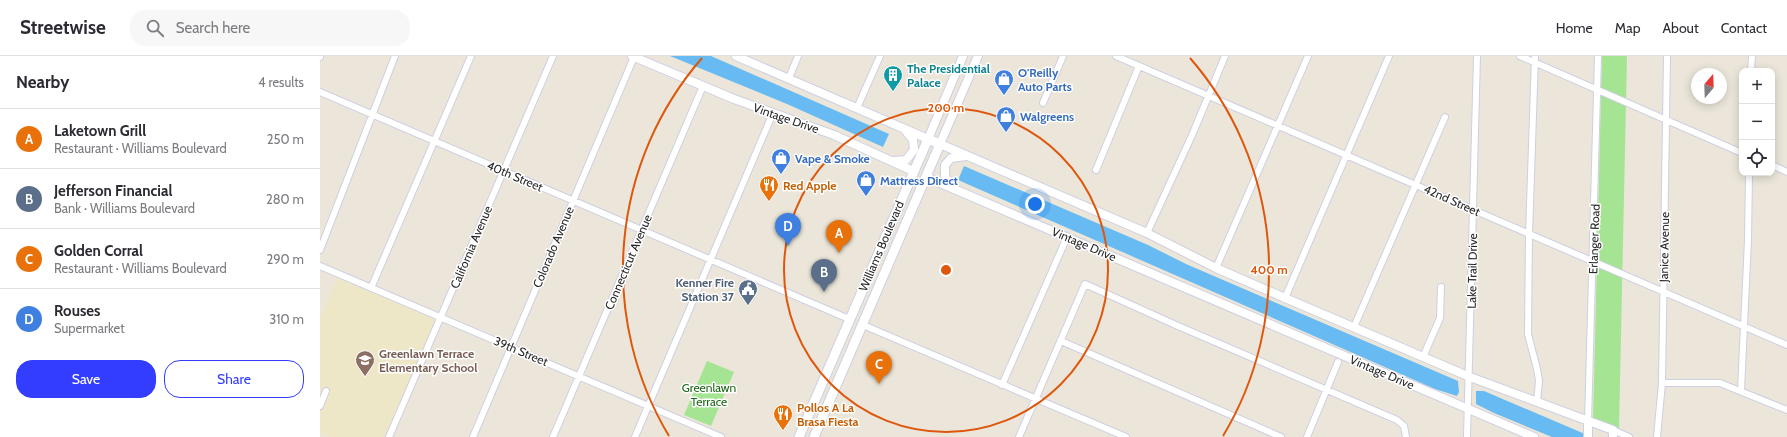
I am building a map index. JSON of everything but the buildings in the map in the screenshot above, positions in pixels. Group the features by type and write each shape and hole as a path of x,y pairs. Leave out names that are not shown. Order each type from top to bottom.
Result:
{"main road":[{"path":"928,139 940,144"},
{"name":"Williams Boulevard","path":"799,437 928,139"},
{"name":"Williams Boulevard","path":"814,437 940,144"},
{"name":"Vintage Drive","path":"913,171 926,177"},
{"path":"876,294 885,258 884,254 879,250"},
{"path":"862,290 864,297 857,318 863,325"},
{"path":"849,319 856,327 848,348 849,355"}],"street":[{"path":"320,250 395,56"},
{"path":"371,288 471,56"},
{"name":"California Avenue","path":"389,437 553,56"},
{"name":"Vintage Drive","path":"633,56 703,86 834,135 913,171"},
{"name":"Colorado Avenue","path":"473,437 633,56"},
{"path":"736,56 928,139"},
{"path":"789,78 798,56"},
{"path":"858,108 880,56"},
{"name":"Williams Boulevard","path":"928,139 963,56"},
{"name":"Williams Boulevard","path":"940,144 978,56"},
{"path":"1043,103 1063,56"},
{"name":"42nd Street","path":"1116,56 1529,234 1663,290 1787,345"},
{"path":"1148,234 1193,133 1225,56"},
{"path":"1216,268 1308,56"},
{"path":"1285,298 1389,56"},
{"name":"Lake Trail Drive","path":"1467,437 1470,376 1477,56"},
{"path":"1520,56 1534,59 1598,90 1739,152"},
{"name":"Erlanger Road","path":"1588,429 1598,56"},
{"name":"Janice Avenue","path":"1657,437 1662,383 1667,56"},
{"path":"1752,56 1752,68"},
{"path":"1534,59 1528,334 1539,381 1537,402"},
{"path":"1096,170 1139,66"},
{"name":"Connecticut Avenue","path":"553,437 703,86"},
{"name":"40th Street","path":"320,92 849,319"},
{"path":"636,437 773,113"},
{"path":"1354,328 1445,118"},
{"path":"891,161 906,160 914,150 913,140 901,127"},
{"path":"940,144 1148,234 1216,268 1354,328 1537,402 1588,429 1629,437"},
{"path":"951,187 945,176 945,166 951,158 967,156"},
{"path":"1775,166 1787,172"},
{"path":"1740,390 1744,326 1749,176"},
{"name":"Vintage Drive","path":"926,177 1534,437"},
{"path":"1002,385 1067,237"},
{"name":"39th Street","path":"320,266 511,346 718,437"},
{"path":"1019,437 1085,284 1178,326 1328,389 1397,420 1404,426 1406,437"},
{"path":"1424,357 1440,318 1441,287"},
{"path":"863,325 1036,400 1126,437"},
{"path":"1061,341 1281,437"},
{"path":"1307,437 1338,362"},
{"path":"1662,383 1720,382 1787,410"},
{"path":"320,406 326,391"}],"shaded area":[{"name":"Greenlawn Terrace Elementary School","path":"338,277 436,320 384,437 329,437 320,433 320,318"}],"green space":[{"path":"1602,56 1627,56 1619,429 1593,420"},
{"name":"Greenlawn Terrace","path":"707,361 734,372 711,426 684,415"}],"water":[{"path":"670,56 711,56 889,134 883,147 787,104"},
{"path":"964,166 1148,245 1186,264 1458,381 1459,392 1457,396 1435,389 958,180"},
{"path":"1476,391 1484,391 1592,437 1552,437 1476,404"}],"place":[{"name":"The Presidential Palace","path":"893,92"},
{"name":"O'Reilly Auto Parts","path":"1004,96"},
{"name":"Walgreens","path":"1006,133"},
{"name":"Vape & Smoke","path":"781,175"},
{"name":"Mattress Direct","path":"866,197"},
{"name":"Red Apple","path":"769,202"},
{"name":"Rouses","path":"788,246"},
{"name":"Laketown Grill","path":"839,253"},
{"name":"Jefferson Financial","path":"824,292"},
{"name":"Kenner Fire Station 37","path":"748,306"},
{"name":"Greenlawn Terrace Elementary School","path":"365,377"},
{"name":"Golden Corral","path":"879,384"},
{"name":"Pollos A La Brasa Fiesta","path":"783,431"}]}
